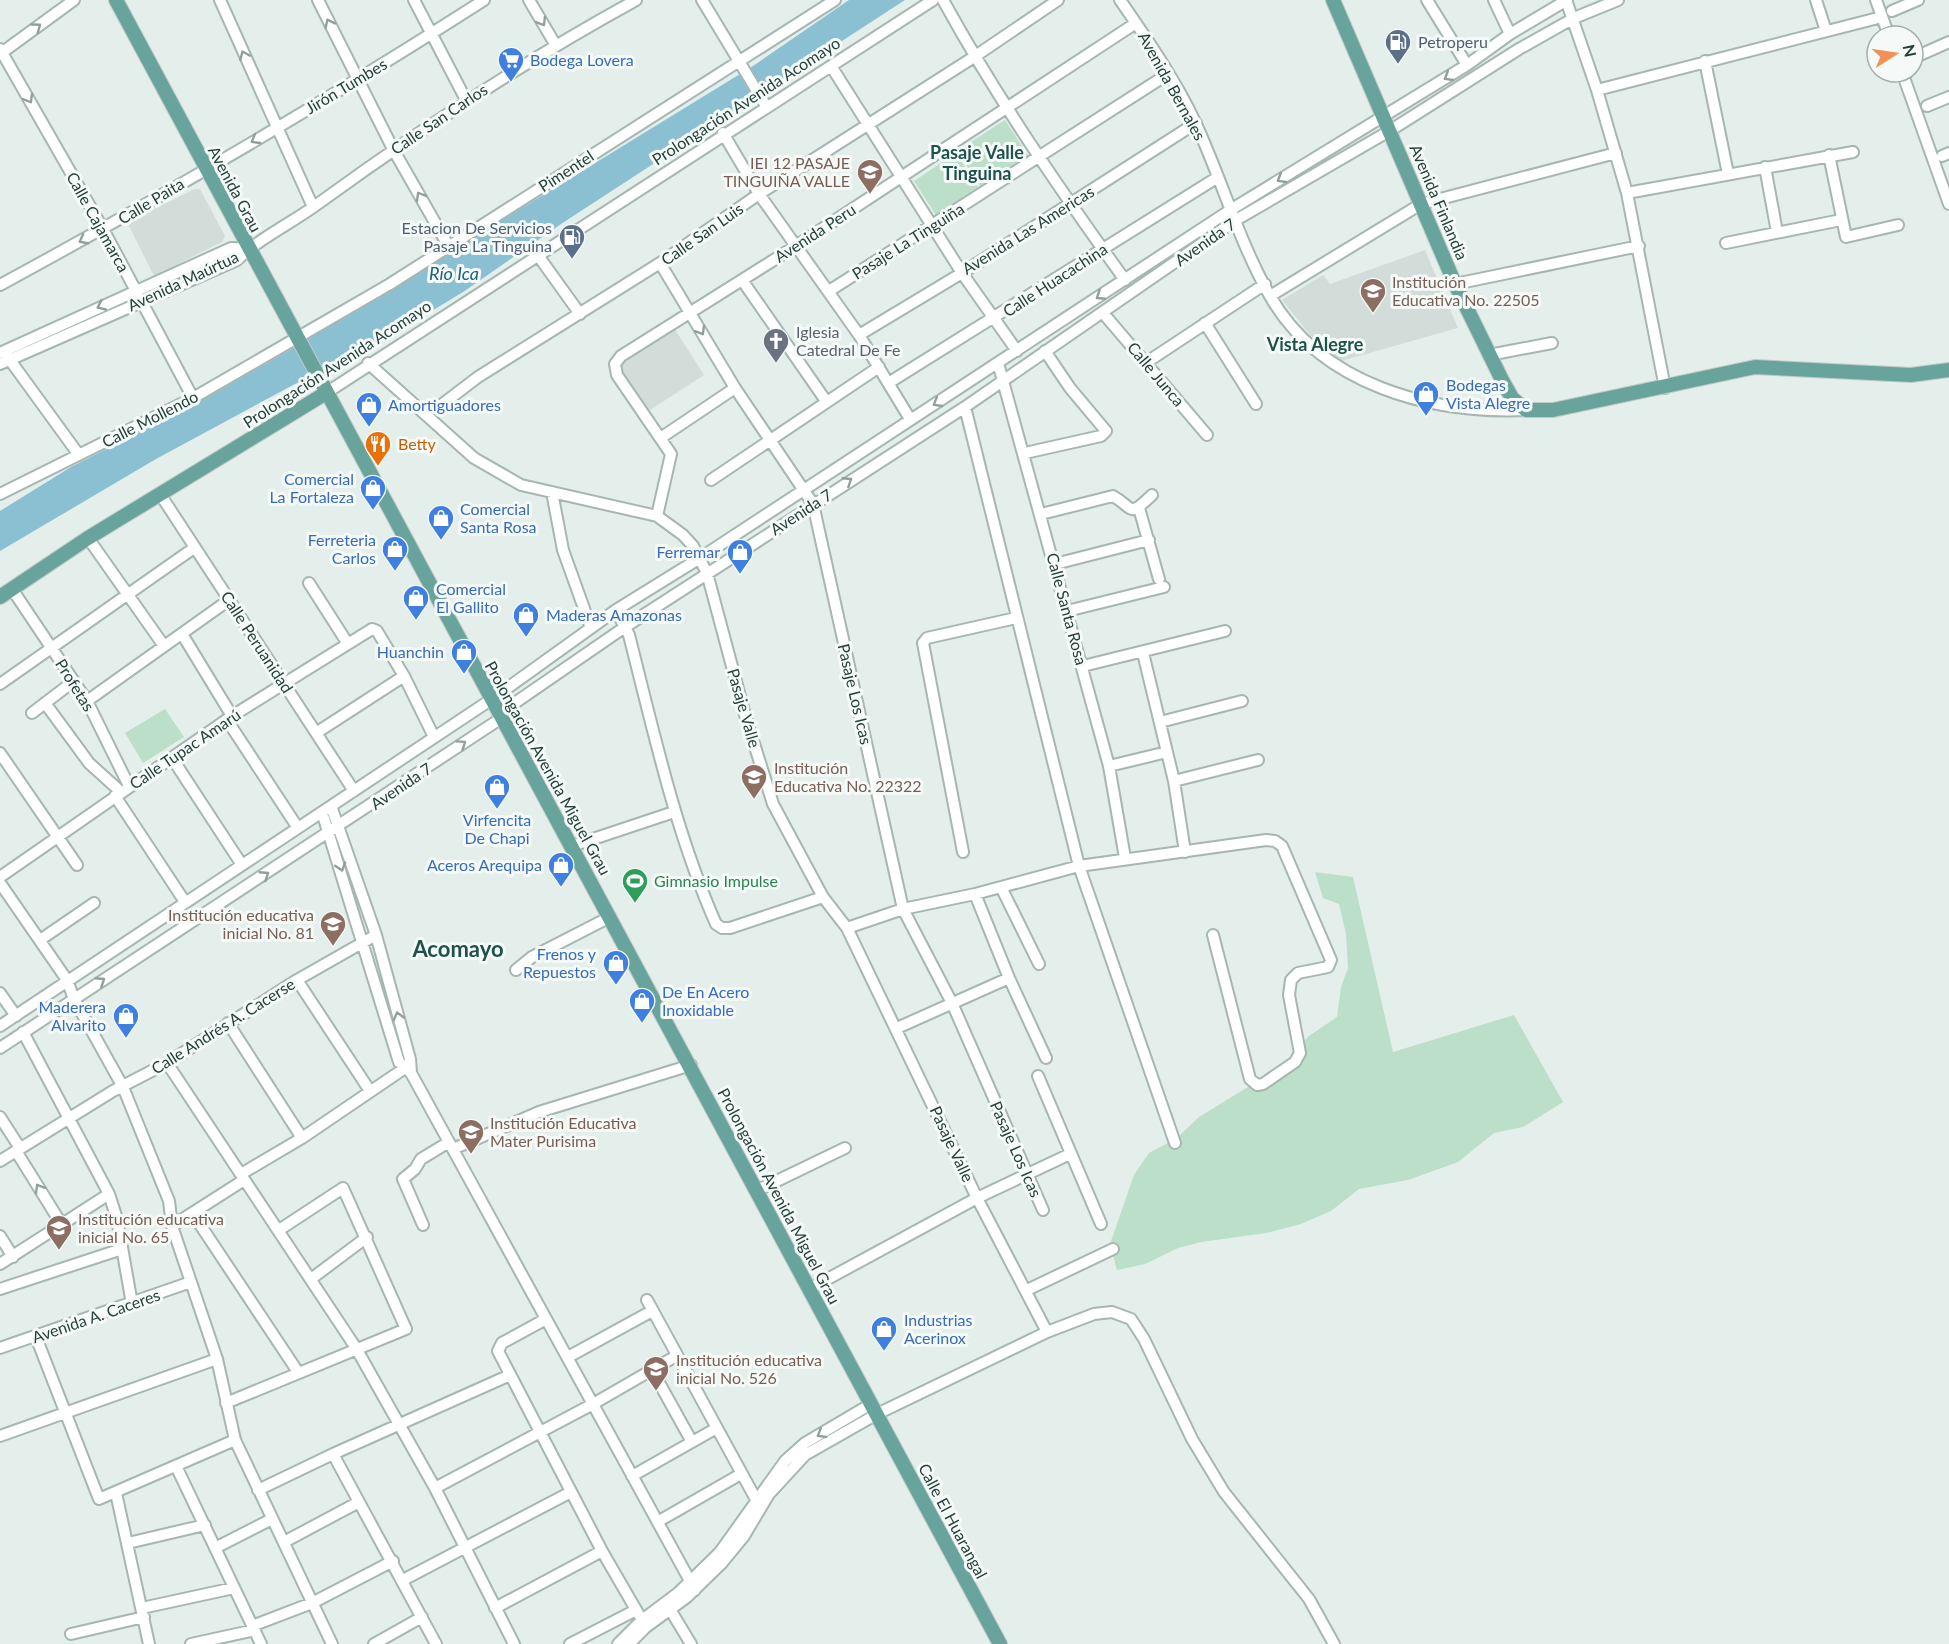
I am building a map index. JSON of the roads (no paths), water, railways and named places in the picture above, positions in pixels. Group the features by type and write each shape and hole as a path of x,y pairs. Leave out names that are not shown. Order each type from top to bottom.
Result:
{"main road":[{"name":"Avenida Grau","path":"116,0 326,393"},
{"name":"Avenida Finlandia","path":"1333,0 1385,115 1455,284 1512,398 1526,410"},
{"path":"1526,410 1553,410 1665,388 1755,367 1911,375 1949,370"},
{"name":"Prolongación Avenida Acomayo","path":"0,597 88,537 326,393"},
{"name":"Prolongación Avenida Miguel Grau","path":"326,393 691,1065 874,1409"},
{"name":"Calle El Huarangal","path":"874,1409 1000,1644"}],"street":[{"path":"1,51 74,0"},
{"path":"220,0 275,128 313,207"},
{"path":"318,0 393,149 449,247"},
{"path":"414,0 466,100"},
{"name":"Jirón Tumbes","path":"206,168 357,80 484,0"},
{"path":"529,0 555,44"},
{"name":"Calle San Carlos","path":"249,249 466,100 555,44 636,0"},
{"path":"702,0 764,102"},
{"name":"Pimentel","path":"298,341 742,64 835,0"},
{"name":"Prolongación Avenida Acomayo","path":"326,393 368,363 723,134 764,102 831,66 933,0"},
{"path":"943,0 974,57 1069,205 1125,280"},
{"name":"Calle San Luis","path":"436,409 478,377 660,263 759,194 974,57 1058,0"},
{"name":"Avenida Bernales","path":"1120,0 1168,74 1196,123 1270,296 1308,343 1334,366 1426,403 1486,411 1526,410"},
{"path":"1427,0 1467,65"},
{"path":"1494,0 1510,34"},
{"path":"1566,0 1597,90 1627,193 1665,388"},
{"name":"Avenida 7","path":"0,1026 492,699 616,610 700,558 1232,209 1467,65 1510,34 1566,0"},
{"name":"Avenida 7","path":"0,1048 502,717 509,706 625,627 965,407 1236,220 1391,130 1519,49 1574,18 1618,0"},
{"path":"1816,0 1826,30"},
{"path":"1876,0 1885,24"},
{"path":"1892,11 1918,0"},
{"path":"1597,90 1882,16"},
{"name":"Avenida Peru","path":"662,437 616,375 615,364 621,356 901,178 1136,23"},
{"path":"1925,53 1949,42"},
{"name":"Calle Cajamarca","path":"1,51 103,229 193,398"},
{"path":"1705,61 1728,174"},
{"path":"831,66 962,273 1017,351"},
{"name":"Pasaje La Tinguiña","path":"829,291 1168,74"},
{"path":"1906,84 1949,204"},
{"path":"1927,106 1949,97"},
{"name":"Avenida Las Americas","path":"859,335 962,273 1196,123"},
{"path":"723,134 759,194 829,291 890,382 910,419"},
{"path":"1627,193 1853,152"},
{"path":"1270,296 1421,204 1616,153"},
{"path":"1829,156 1841,220 1848,237 1898,225"},
{"path":"1765,167 1777,232"},
{"name":"Calle Paita","path":"0,285 103,229 206,168"},
{"name":"Calle Huacachina","path":"890,382 1218,177"},
{"path":"1726,243 1841,220"},
{"path":"1455,284 1639,246"},
{"name":"Avenida Maúrtua","path":"3,355 135,290 231,248 249,249"},
{"name":"Avenida Maúrtua","path":"3,355 142,301 237,260 249,249"},
{"path":"537,254 580,314"},
{"name":"Pasaje Los Icas","path":"660,263 735,388 813,504 903,909 952,1003 1043,1210"},
{"path":"742,280 826,401"},
{"path":"1147,362 1265,284"},
{"name":"Calle Junca","path":"1103,313 1207,435"},
{"path":"1204,323 1256,404"},
{"name":"Calle Mollendo","path":"0,494 193,398 298,341"},
{"path":"1489,355 1552,343"},
{"path":"1024,453 1101,436 1106,431 1070,388 1045,351"},
{"path":"3,355 79,455"},
{"name":"Pasaje Valle","path":"368,363 474,458 521,485 657,516 683,535 700,558 707,573 745,715 773,804 823,897 847,928 977,1198 1047,1332"},
{"name":"Calle Santa Rosa","path":"998,363 1109,766 1125,858"},
{"path":"711,480 879,367"},
{"path":"657,516 671,460 669,447 662,437 735,388"},
{"path":"965,407 1079,866 1175,1143"},
{"path":"552,492 563,550 591,628"},
{"name":"Calle Peruanidad","path":"160,494 354,791"},
{"path":"1041,514 1109,496 1119,499 1128,509 1139,508 1152,495"},
{"path":"1067,611 1162,583 1139,508"},
{"path":"88,537 164,646"},
{"path":"1055,564 1149,540"},
{"path":"0,684 194,548"},
{"path":"309,582 348,644"},
{"name":"Profetas","path":"12,589 87,701 122,791 185,902"},
{"path":"87,701 229,600"},
{"path":"616,610 625,627 674,812 693,874 718,927 730,928 823,897"},
{"path":"963,852 922,643 927,638 1016,618"},
{"name":"Calle Tupac Amarú","path":"0,877 230,718 374,629 404,676"},
{"path":"1083,666 1225,631"},
{"path":"182,634 230,718 298,828"},
{"path":"1143,653 1174,781 1185,852"},
{"path":"316,733 404,676 434,737"},
{"path":"32,713 74,681"},
{"path":"1160,722 1242,701"},
{"path":"45,703 89,763 122,791"},
{"path":"1109,766 1167,752"},
{"path":"1,758 77,865"},
{"path":"172,758 242,865"},
{"path":"1174,781 1258,760"},
{"path":"327,809 376,935 410,1059 408,1070"},
{"path":"572,846 674,812"},
{"path":"335,829 364,942 399,1062 408,1070 451,1146 659,1521 692,1585"},
{"path":"847,928 903,909 975,894 1079,866 1266,840 1275,841 1282,846 1329,956 1328,967 1298,973 1291,980 1289,995 1300,1053 1295,1062 1263,1084 1257,1085 1250,1079 1213,935"},
{"path":"0,882 67,980 74,999 123,1087 169,1201 172,1226 217,1359 235,1440 332,1644"},
{"path":"1001,887 1039,964"},
{"path":"975,894 1009,978 1046,1058"},
{"path":"40,940 94,903"},
{"path":"516,970 532,957 610,917"},
{"name":"Calle Andrés A. Cacerse","path":"0,1161 70,1116 168,1063 297,980 376,935"},
{"path":"897,1028 1009,978"},
{"path":"297,980 370,1091"},
{"path":"0,993 16,1016"},
{"path":"228,1023 302,1138"},
{"path":"23,1032 70,1116 109,1194 132,1304"},
{"path":"168,1063 356,1348 435,1488 514,1644"},
{"path":"423,1225 403,1179 412,1172 421,1159 539,1112 691,1065"},
{"path":"172,1226 193,1214 243,1177 370,1091 408,1070"},
{"path":"1038,1076 1101,1224"},
{"path":"0,1117 62,1225"},
{"path":"756,1191 845,1148"},
{"path":"809,1289 977,1198 1070,1154"},
{"path":"226,1403 406,1329 367,1237 343,1188 279,1230"},
{"path":"0,1264 109,1194"},
{"path":"193,1214 298,1372"},
{"path":"0,1236 13,1257"},
{"path":"310,1279 367,1237"},
{"path":"0,1289 122,1249"},
{"path":"1027,1290 1113,1249"},
{"name":"Avenida A. Caceres","path":"0,1348 191,1282"},
{"path":"568,1357 649,1306 715,1429 759,1504"},
{"path":"618,1644 721,1564 759,1504 805,1455 874,1409 1047,1332 1094,1314 1112,1312 1131,1319 1144,1339 1192,1439 1224,1492 1309,1599 1334,1644"},
{"path":"546,1319 498,1347 510,1375 602,1551 644,1623"},
{"path":"36,1337 99,1499 235,1440"},
{"path":"435,1488 593,1404 676,1356"},
{"path":"0,1436 217,1359"},
{"path":"652,1370 692,1442"},
{"path":"258,1490 398,1424 510,1375"},
{"path":"632,1476 715,1429"},
{"path":"333,1454 436,1644"},
{"path":"176,1466 261,1644"},
{"path":"659,1521 741,1474"},
{"path":"403,1580 571,1492"},
{"path":"116,1493 149,1644"},
{"path":"284,1542 359,1502"},
{"path":"215,1548 272,1519"},
{"path":"128,1543 205,1525"},
{"path":"495,1608 602,1551"},
{"path":"191,1644 254,1628 312,1603 393,1562"},
{"path":"70,1634 234,1588"},
{"path":"668,1606 691,1644"},
{"path":"570,1644 636,1610"},
{"path":"374,1644 422,1617"},
{"path":"629,1644 644,1623"}],"water":[{"name":"Río Ica","path":"849,0 905,0 561,224 463,292 361,354 295,384 156,459 0,551 0,511 71,467 206,398 312,337 753,66"}],"place":[{"name":"Petroperu","path":"1398,65"},
{"name":"Bodega Lovera","path":"511,83"},
{"name":"IEI 12 PASAJE TINGUIÑA VALLE","path":"870,195"},
{"name":"Estacion De Servicios Pasaje La Tinguina","path":"572,260"},
{"name":"Institución Educativa No. 22505","path":"1373,314"},
{"name":"Iglesia Catedral De Fe","path":"776,364"},
{"name":"Bodegas Vista Alegre","path":"1426,417"},
{"name":"Amortiguadores","path":"369,428"},
{"name":"Betty","path":"378,467"},
{"name":"Comercial La Fortaleza","path":"373,511"},
{"name":"Comercial Santa Rosa","path":"441,541"},
{"name":"Ferreteria Carlos","path":"395,572"},
{"name":"Ferremar","path":"740,575"},
{"name":"Comercial El Gallito","path":"416,621"},
{"name":"Maderas Amazonas","path":"526,638"},
{"name":"Huanchin","path":"464,675"},
{"name":"Institución Educativa No. 22322","path":"754,800"},
{"name":"Virfencita De Chapi","path":"497,810"},
{"name":"Aceros Arequipa","path":"561,888"},
{"name":"Gimnasio Impulse","path":"635,904"},
{"name":"Institución educativa inicial No. 81","path":"333,947"},
{"name":"Frenos y Repuestos","path":"616,986"},
{"name":"De En Acero Inoxidable","path":"642,1024"},
{"name":"Maderera Alvarito","path":"126,1039"},
{"name":"Institución Educativa Mater Purisima","path":"471,1155"},
{"name":"Institución educativa inicial No. 65","path":"59,1251"},
{"name":"Industrias Acerinox","path":"884,1352"},
{"name":"Institución educativa inicial No. 526","path":"656,1392"}],"district":[{"name":"Pasaje Valle Tinguina","path":"977,163"},
{"name":"Vista Alegre","path":"1315,345"},
{"name":"Acomayo","path":"458,949"}]}
